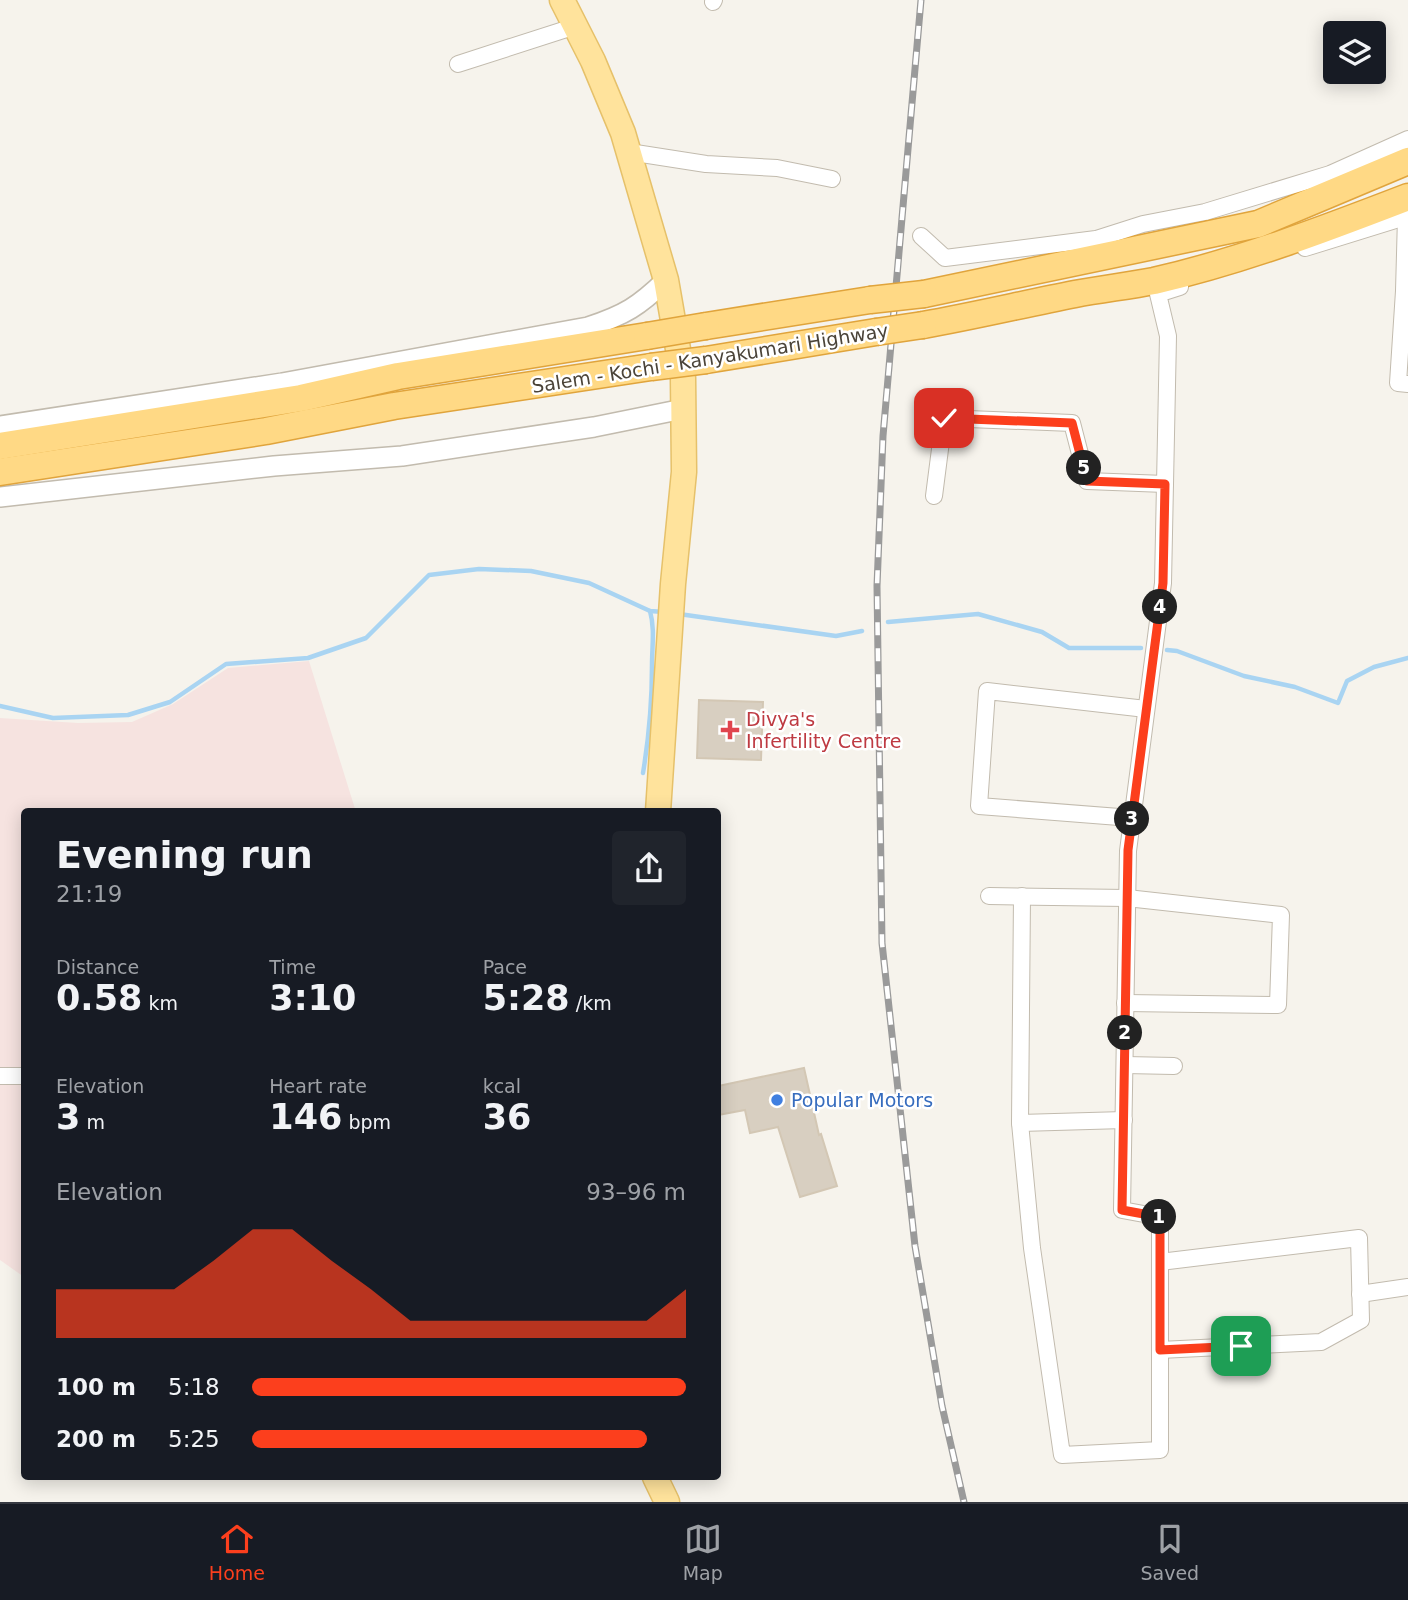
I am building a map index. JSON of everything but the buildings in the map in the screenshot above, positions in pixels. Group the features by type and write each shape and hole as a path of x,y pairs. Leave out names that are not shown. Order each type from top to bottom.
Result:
{"highway":[{"name":"Salem - Kochi - Kanyakumari Highway","path":"0,446 301,398 398,376 647,335 924,294 1258,224 1408,161"},
{"name":"Salem - Kochi - Kanyakumari Highway","path":"0,472 266,430 394,406 923,325 1167,277 1318,232 1407,210"}],"main road":[{"path":"562,0 618,121 629,152 666,280 683,378 684,472 673,584 658,808"},
{"path":"656,1480 667,1502"}],"street":[{"path":"458,64 576,26"},
{"path":"921,236 945,258 1096,239 1143,224 1205,212 1318,178 1408,139"},
{"path":"629,152 706,164 777,167 832,179"},
{"path":"1022,896 1020,1123 1032,1248 1062,1455 1160,1450 1160,1217 1122,1210 1128,850 1163,583 1168,336 1158,294 1407,210 1405,290 1398,383 1408,384"},
{"path":"0,426 282,383 588,327 615,318 642,304 666,280"},
{"path":"0,497 274,466 402,456 594,427 683,409"},
{"path":"934,496 944,418 1072,423 1087,481 1165,484"},
{"path":"1132,818 979,806 987,691 1146,709"},
{"path":"989,895 1127,898 1281,915 1278,1005 1125,1003"},
{"path":"1125,1065 1174,1066"},
{"path":"0,1076 21,1076"},
{"path":"1020,1123 1124,1120"},
{"path":"1160,1262 1359,1238 1361,1320 1321,1342 1160,1350"},
{"path":"1360,1294 1408,1287"}],"shaded area":[{"path":"309,661 355,808 21,808 21,1275 0,1260 0,718 78,723 132,722 173,704 228,668"}],"waterway":[{"path":"0,706 53,718 128,715 170,702 226,664 308,658 366,638 429,575 479,569 531,571 589,583 650,611 664,612"},
{"path":"643,773 651,692 653,631 650,611"},
{"path":"679,614 836,636 862,631"},
{"path":"888,622 978,614 1042,632 1069,648 1141,648"},
{"path":"1167,650 1177,651 1244,676 1295,687 1338,703 1347,681 1374,667 1408,658"}],"railway":[{"path":"921,0 883,436 877,586 882,943 915,1246 942,1406 964,1502"}],"place":[{"name":"Divya's Infertility Centre","path":"730,730"},
{"name":"Popular Motors","path":"777,1100"}],"route":[{"path":"944,418 1072,423 1087,481 1165,484 1163,583 1128,850 1122,1210 1160,1217 1160,1350 1241,1346"}]}
